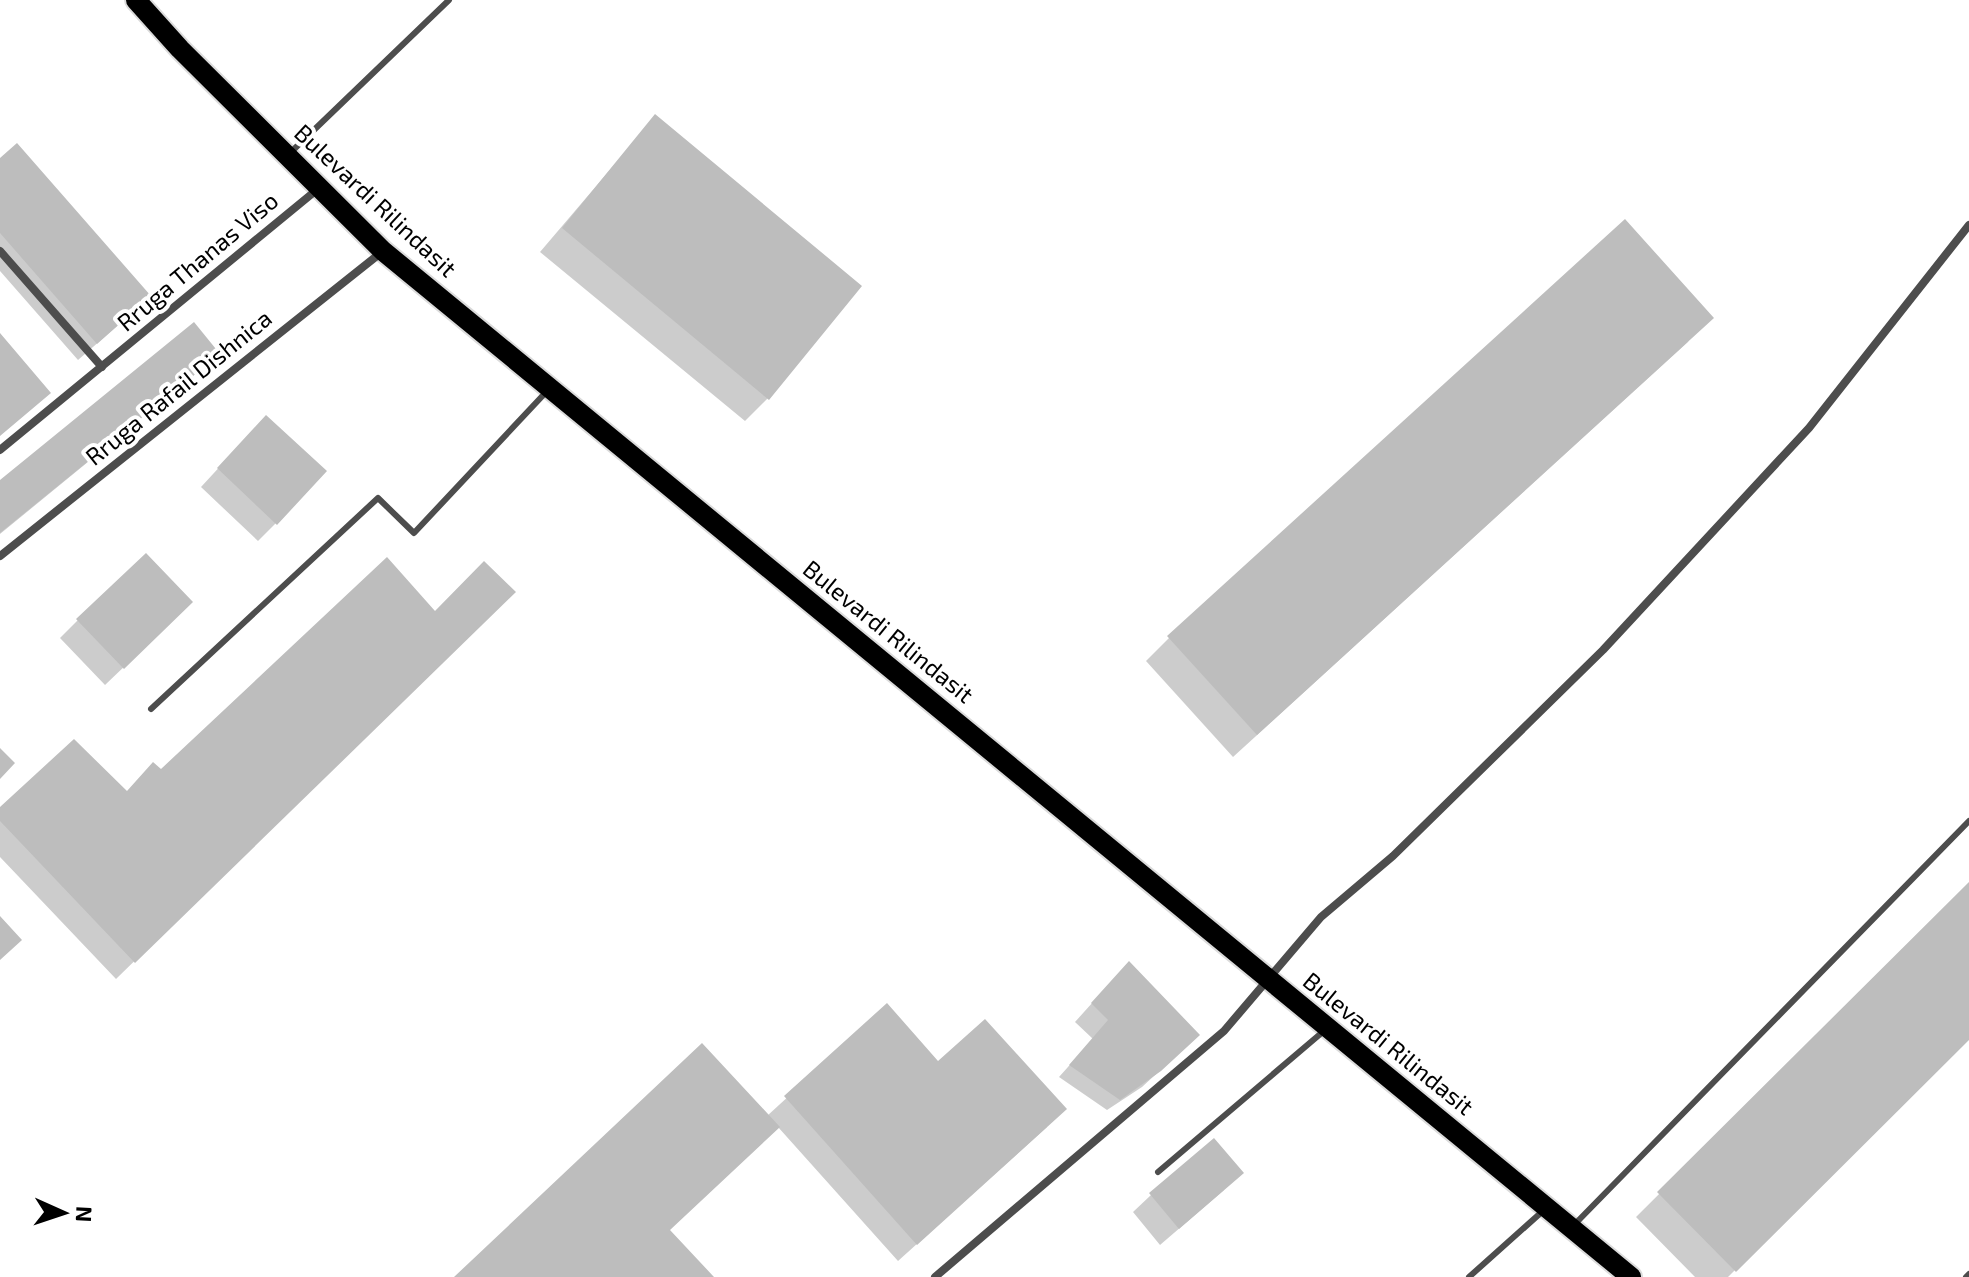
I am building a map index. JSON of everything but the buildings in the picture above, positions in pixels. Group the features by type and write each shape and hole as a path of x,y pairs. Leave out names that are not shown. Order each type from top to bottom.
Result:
{"main road":[{"name":"Bulevardi Rilindasit","path":"136,0 180,49 383,251 1631,1277"}],"street":[{"name":"Rruga Thanas Viso","path":"0,450 320,188"},
{"path":"935,1277 1224,1031 1321,917 1393,856 1603,650 1809,428 1969,225"},
{"path":"0,251 102,367"},
{"name":"Rruga Rafail Dishnica","path":"0,556 383,251"}],"lane":[{"path":"287,156 449,0"},
{"path":"151,709 378,498 414,533 550,388"},
{"path":"1571,1228 1969,821"},
{"path":"1158,1172 1327,1027"},
{"path":"1469,1277 1547,1208"}]}
